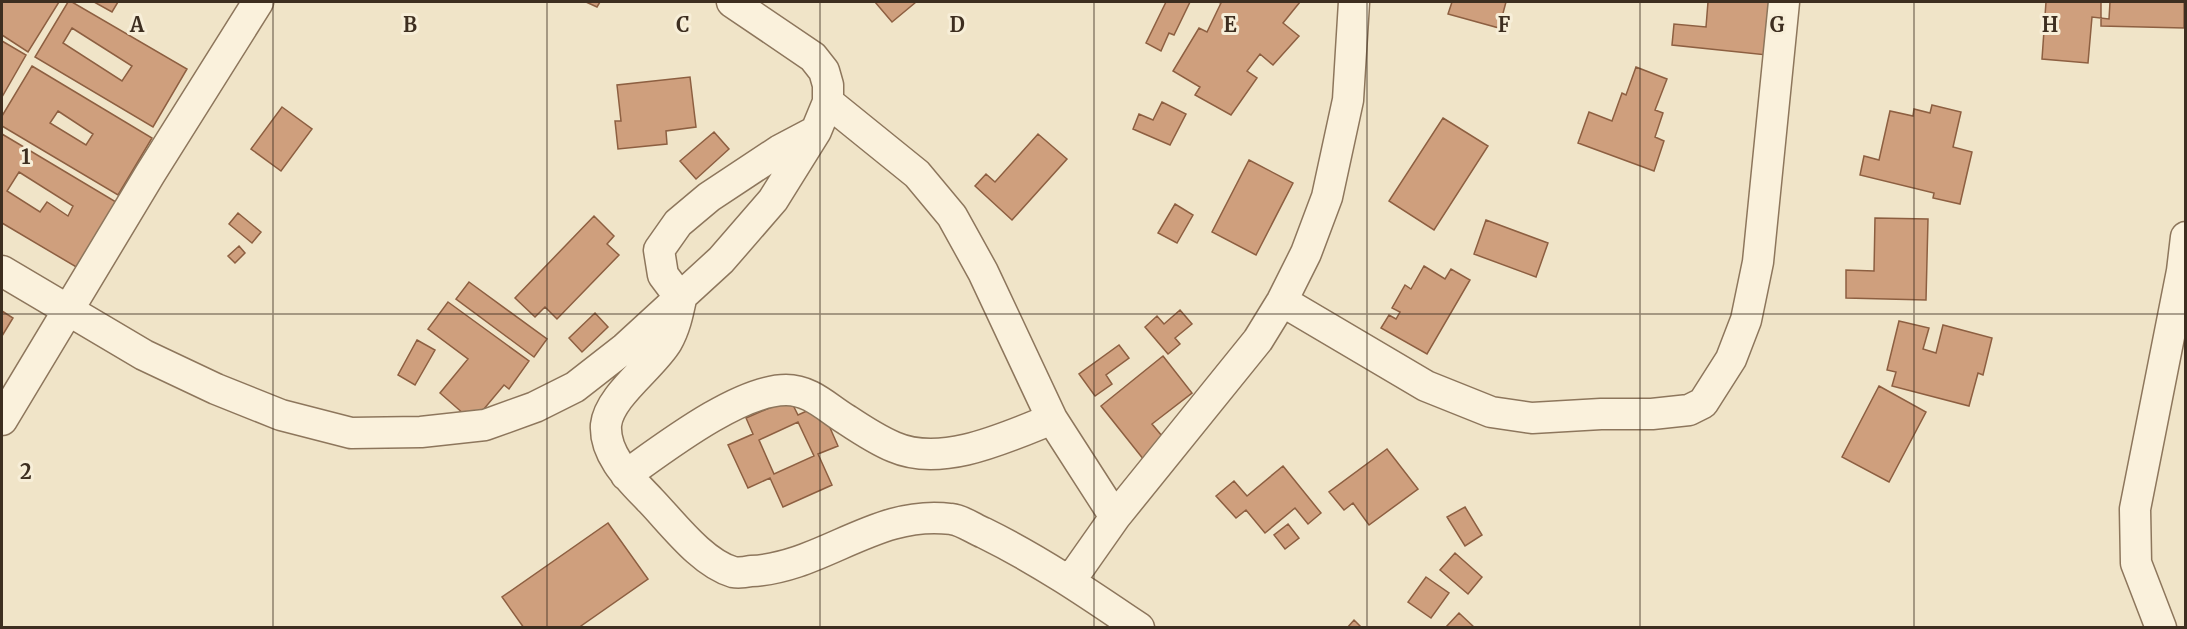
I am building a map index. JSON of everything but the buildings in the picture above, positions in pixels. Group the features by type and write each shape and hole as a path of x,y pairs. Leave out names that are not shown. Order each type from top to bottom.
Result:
{"street":[{"path":"2,420 150,174 258,2"},
{"path":"2,271 144,355 281,415 351,433 421,432 485,425 535,407 575,387 625,348 721,260 773,200 816,131 828,102 828,85 824,71 813,57 732,2"},
{"path":"1070,581 1115,517 1258,340 1282,301 1306,253 1327,197 1348,100 1354,2"},
{"path":"1282,301 1426,386 1491,412 1532,418 1652,414 1689,410 1703,403 1731,359 1746,320 1758,262 1784,2"},
{"path":"828,102 917,174 952,216 983,272 1052,419 1115,517"},
{"path":"816,131 746,171 678,223 659,250 663,275 681,299 677,319 667,341 611,409 606,426 610,448 626,475 690,543 713,561 734,572 767,571 810,557 875,529 915,517 953,519 1005,544 1070,581 1139,627"},
{"path":"2161,627 2136,563 2135,509 2182,271 2186,237"},
{"path":"626,475 707,419 768,393 786,390 802,393 821,401 860,429 895,448 921,454 945,453 978,446 1052,419"}]}
